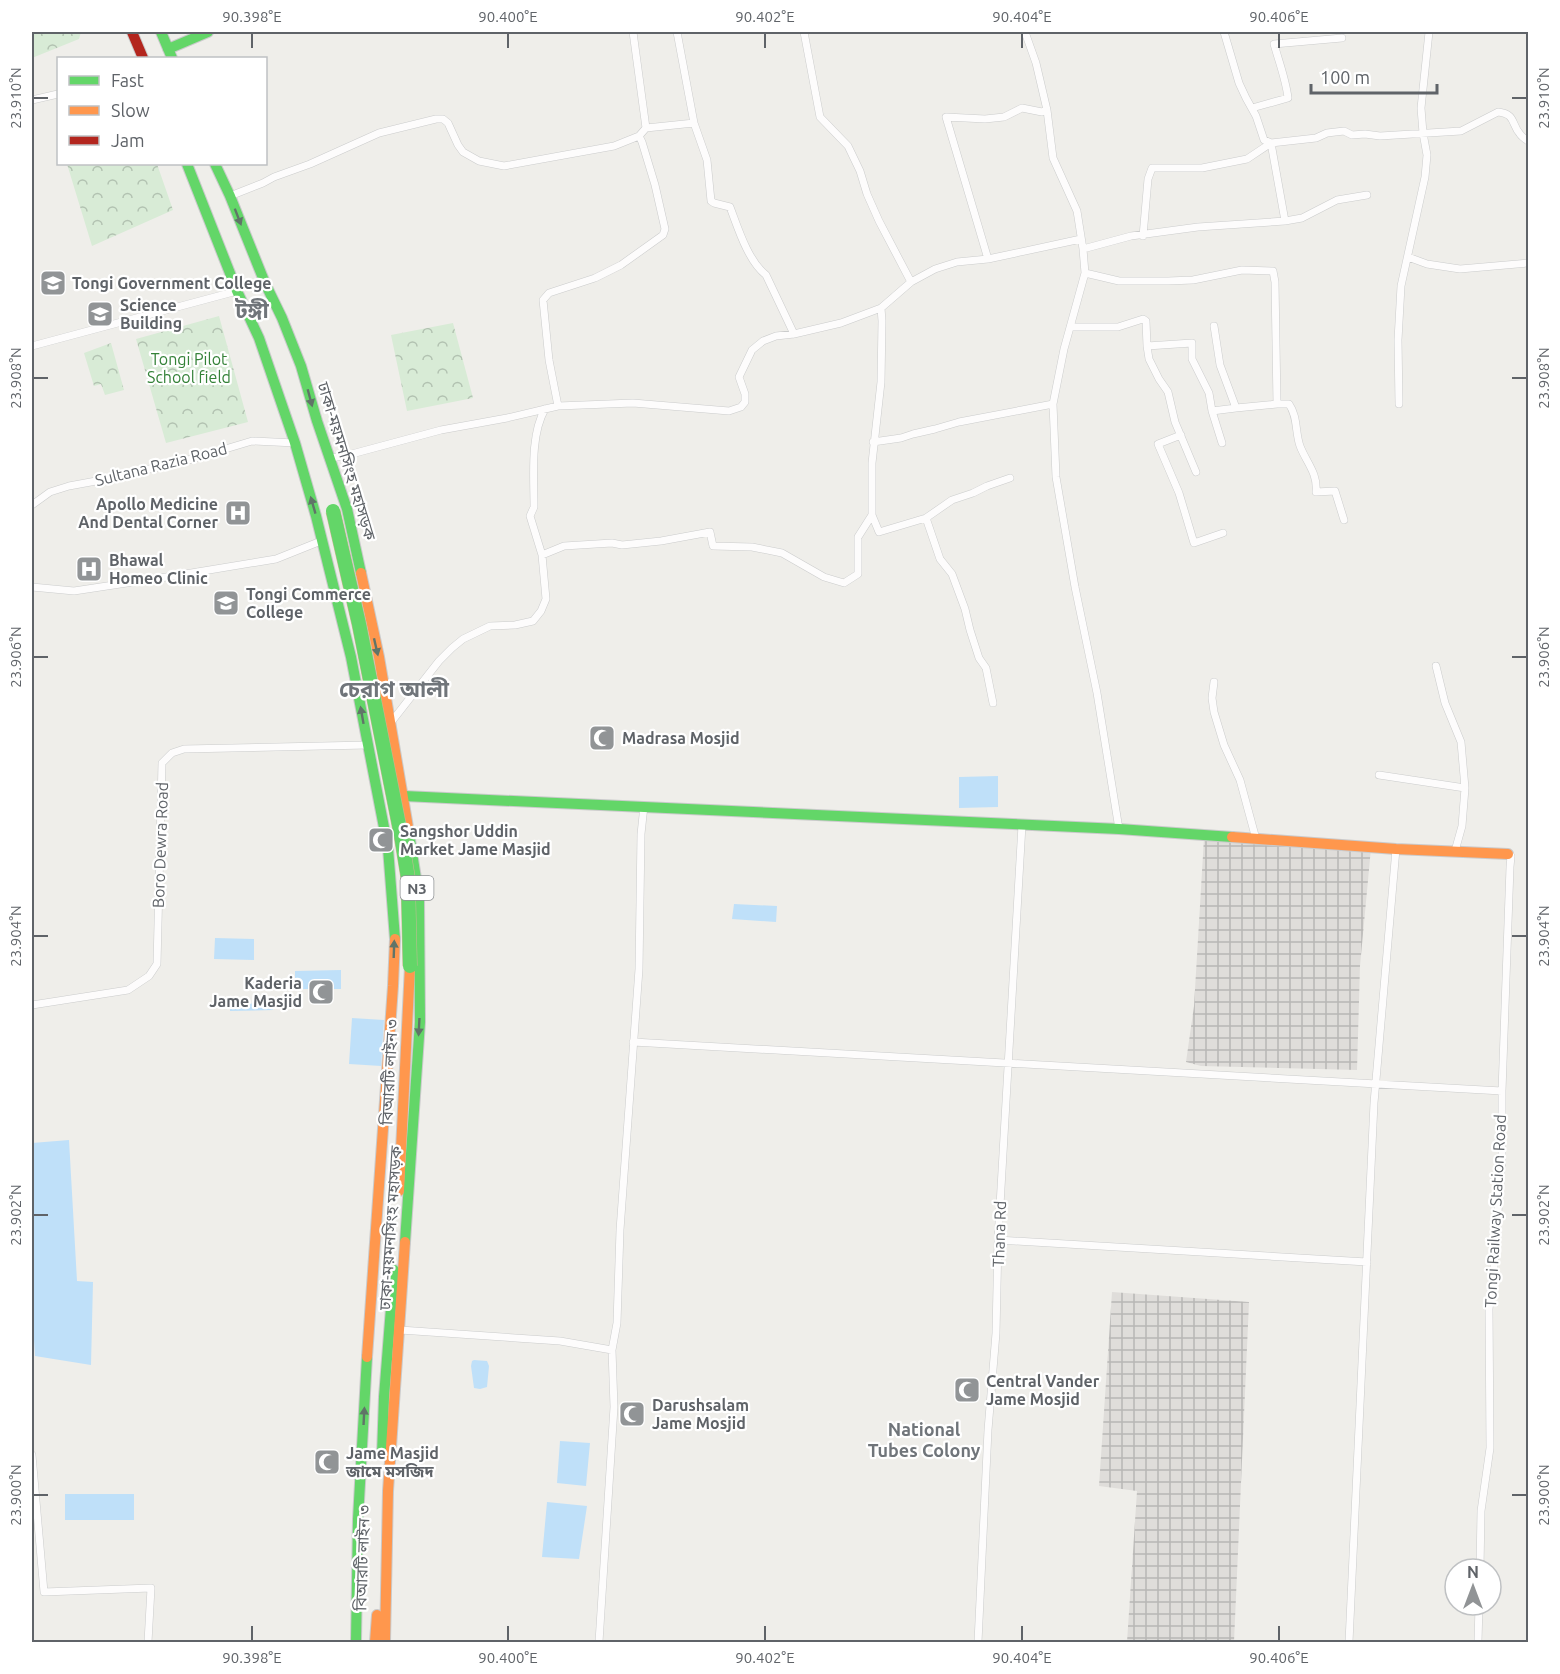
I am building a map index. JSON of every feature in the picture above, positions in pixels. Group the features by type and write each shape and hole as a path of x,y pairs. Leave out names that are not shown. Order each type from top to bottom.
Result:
{"main road":[{"path":"132,32 143,57"},
{"path":"161,32 170,54 208,32"},
{"name":"ঢাকা-ময়মনসিংহ মহাসড়ক","path":"187,165 237,291 259,338 295,443 351,657 388,848 395,940 367,1349 358,1519 356,1642"},
{"name":"ঢাকা-ময়মনসিংহ মহাসড়ক","path":"215,165 297,357 353,533 366,606 379,657 404,796 419,898 420,1022 386,1548 386,1642"},
{"name":"বিআরটি লাইন ৩","path":"333,511 359,624 401,835 408,878 410,925 410,978 398,1225 384,1397 375,1642"},
{"path":"404,796 1119,829 1396,849 1508,854"}],"street":[{"path":"633,32 646,128"},
{"path":"677,32 694,123 707,160 711,201 730,207 758,269 766,275 794,334"},
{"path":"804,32 820,117 848,146 879,221 911,282"},
{"path":"1025,32 1036,63 1047,110 1053,159 1077,211 1083,249 1085,273 1053,404 1056,477 1075,587 1097,693 1119,829"},
{"path":"1224,32 1239,83 1252,108 1264,140 1271,143"},
{"path":"1399,404 1398,340 1401,286 1425,177 1427,155 1423,133 1422,93 1429,32"},
{"path":"1252,108 1288,98 1287,84 1281,72 1274,44 1342,38"},
{"path":"32,100 57,94"},
{"path":"988,259 946,117 985,119 1005,117 1022,108 1042,112 1047,110"},
{"path":"1143,236 1148,179 1152,168 1202,168 1247,159 1271,143 1316,138 1327,133 1344,131 1352,135 1380,136 1461,131 1498,112 1505,112 1511,116 1520,135 1528,141"},
{"path":"230,196 274,177 310,165 379,133 436,119 443,119 447,123 463,152 480,161 504,166 614,146 639,136 646,128 694,123"},
{"path":"558,406 549,360 543,300 549,293 595,278 621,265 663,235 665,229 655,185 639,136"},
{"path":"1271,143 1285,221"},
{"path":"1083,249 1131,236 1198,227 1302,218 1336,200 1367,195"},
{"path":"331,458 441,430 558,406 633,403 729,411 741,407 745,402 745,394 739,377 752,350 763,341 776,336 841,323 881,308 911,282 957,262 988,259 1081,239"},
{"path":"1408,257 1427,264 1460,268 1528,263"},
{"path":"1085,273 1119,281 1168,281 1193,280 1242,270 1272,271 1275,282 1277,404"},
{"path":"32,346 237,291"},
{"path":"881,308 881,382 873,442 872,515 879,532 926,518 952,500 973,494 1010,478"},
{"path":"1070,327 1118,327 1145,319 1151,365 1168,392 1175,422 1196,472"},
{"path":"1214,326 1220,365 1236,408"},
{"path":"1147,346 1192,343 1192,359 1209,393 1222,443"},
{"path":"873,442 901,438 959,422 1053,404"},
{"path":"1212,411 1289,404 1294,411 1300,445 1317,483 1316,492 1335,491 1344,520"},
{"path":"390,724 439,661 463,639 490,626 515,625 533,621 541,611 546,599 542,555 530,516 534,507 536,434 539,419 545,409"},
{"path":"1181,435 1158,444 1179,493 1194,543 1223,533"},
{"name":"Sultana Razia Road","path":"32,505 50,492 69,486 107,480 252,441 295,443"},
{"path":"542,555 564,546 612,543 622,545 710,532 713,546 752,547 782,553 824,577 844,584 858,574 858,537 872,515"},
{"path":"926,518 940,559 952,574 965,609 979,658 986,668 993,703"},
{"path":"32,587 74,591 173,576 276,559 321,541"},
{"path":"1436,666 1445,703 1461,742 1465,788 1462,826 1455,851"},
{"path":"1214,681 1212,698 1214,712 1224,745 1240,780 1256,839"},
{"name":"Boro Dewra Road","path":"32,1005 128,990 149,976 157,964 162,763 172,753 184,749 367,745"},
{"path":"1379,775 1465,788"},
{"path":"598,1642 614,1407 612,1350 617,1323 620,1230 639,969 644,806"},
{"name":"Thana Rd","path":"978,1642 1022,825"},
{"path":"1349,1642 1376,1083 1396,849"},
{"name":"Tongi Railway Station Road","path":"1480,1557 1481,1511 1490,1448 1489,1309 1502,1158 1502,1091 1511,856 1508,854"},
{"path":"633,1042 1502,1091"},
{"path":"998,1240 1367,1262"},
{"path":"399,1330 560,1341 612,1350"},
{"path":"32,1455 44,1592 151,1588 148,1642"},
{"path":"1478,1642 1479,1617"}],"shaded area":[{"path":"1204,838 1371,848 1360,966 1357,1070 1201,1066 1186,1062 1194,1006"},
{"path":"1112,1292 1249,1302 1234,1642 1127,1642 1137,1491 1099,1486"}],"green space":[{"path":"32,32 81,32 79,39 32,58"},
{"path":"67,165 157,165 173,210 92,246"},
{"name":"Tongi Pilot School field","path":"219,316 248,422 166,443 136,339"},
{"path":"453,323 473,398 407,411 391,335"},
{"path":"111,343 124,390 105,395 101,384 94,386 84,353"}],"water":[{"path":"998,776 998,807 959,808 959,777"},
{"path":"734,904 777,906 776,922 732,919"},
{"path":"215,938 254,939 254,960 214,959"},
{"path":"341,970 341,989 295,989 295,971"},
{"path":"272,1003 273,1010 230,1011 230,1004"},
{"path":"352,1018 384,1020 381,1066 349,1064"},
{"path":"69,1140 77,1281 93,1282 91,1365 35,1356 32,1309 32,1143"},
{"path":"474,1360 487,1361 489,1366 487,1387 474,1388 471,1366"},
{"path":"560,1441 590,1443 586,1486 557,1483"},
{"path":"65,1494 134,1494 134,1520 65,1520"},
{"path":"547,1502 587,1506 579,1559 542,1557"}],"traffic: fast":[{"path":"161,32 172,57"},
{"path":"168,49 208,32"},
{"path":"187,165 237,291 259,338 295,443 316,516 351,657 388,848 395,939"},
{"path":"215,165 301,366 347,509 361,573"},
{"path":"333,511 359,624 401,835 408,878 410,966"},
{"path":"404,796 1119,829 1232,837"},
{"path":"405,1242 420,1022 419,898 409,833"},
{"path":"382,1455 394,1270"},
{"path":"356,1642 358,1519 367,1357"}],"traffic: slow":[{"path":"361,573 379,657 409,833"},
{"path":"1232,837 1396,849 1508,854"},
{"path":"367,1357 395,939"},
{"path":"399,1191 410,966"},
{"path":"385,1642 388,1491 405,1242"},
{"path":"375,1642 377,1615"}],"traffic: jam":[{"path":"132,32 143,57"}],"place":[{"name":"Tongi Government College","path":"53,283"},
{"name":"Science Building","path":"100,314"},
{"name":"Apollo Medicine And Dental Corner","path":"238,513"},
{"name":"Bhawal Homeo Clinic","path":"89,569"},
{"name":"Tongi Commerce College","path":"226,603"},
{"name":"Madrasa Mosjid","path":"602,738"},
{"name":"Sangshor Uddin Market Jame Masjid","path":"381,840"},
{"name":"Kaderia Jame Masjid","path":"321,992"},
{"name":"Central Vander Jame Mosjid","path":"967,1390"},
{"name":"Darushsalam Jame Mosjid","path":"632,1414"},
{"name":"Jame Masjid জামে মসজিদ","path":"327,1462"}],"district":[{"name":"টঙ্গী","path":"252,309"},
{"name":"চেরাগ আলী","path":"394,688"},
{"name":"National Tubes Colony","path":"924,1439"}]}
